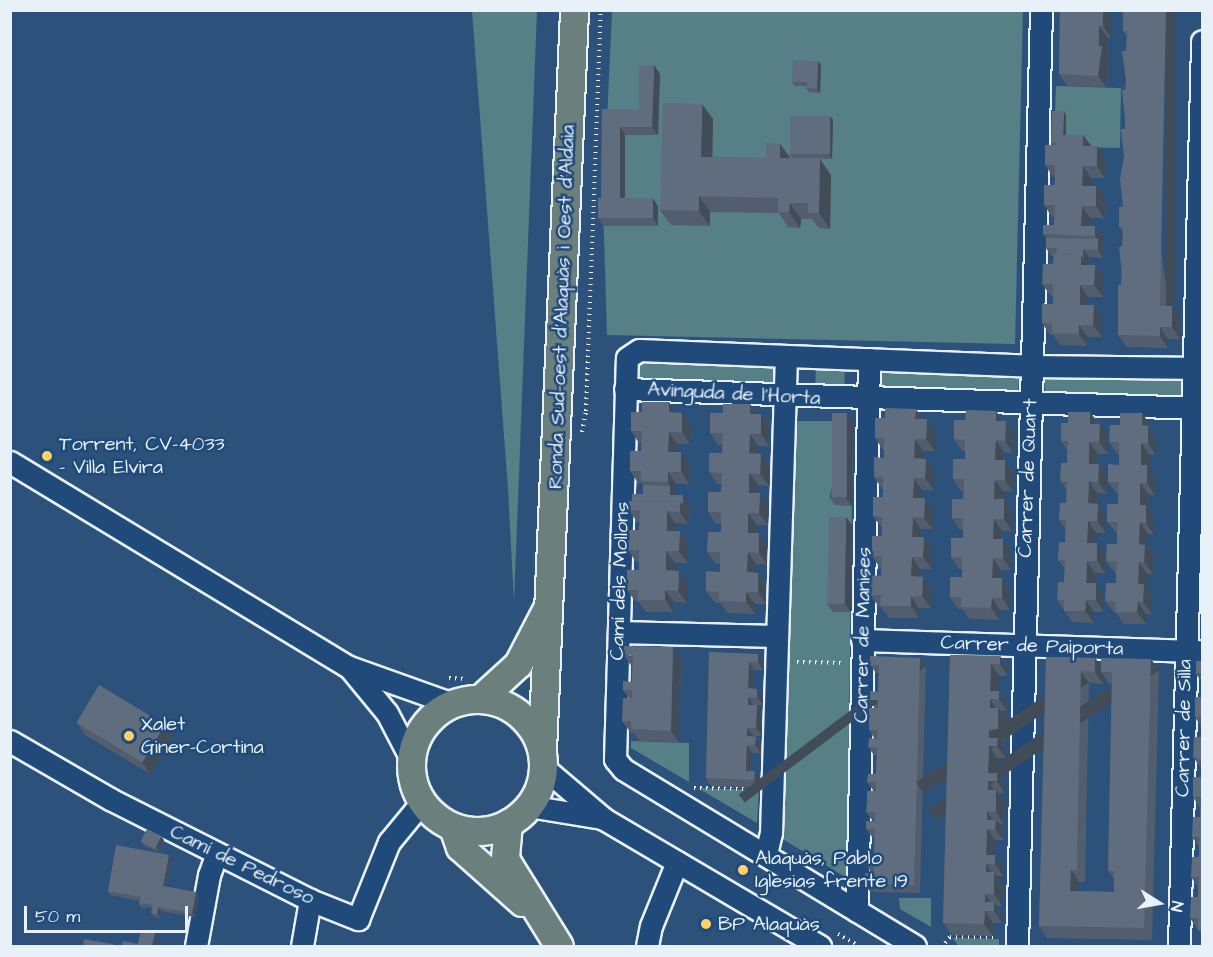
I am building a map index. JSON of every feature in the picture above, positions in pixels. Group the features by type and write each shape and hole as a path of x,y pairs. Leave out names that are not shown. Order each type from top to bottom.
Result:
{"main road":[{"name":"Ronda Sud-oest d'Alaquàs i Oest d'Aldaia","path":"543,759 574,10"},
{"name":"Ronda Sud-oest d'Alaquàs i Oest d'Aldaia","path":"479,686 518,664 549,604"},
{"path":"518,815 481,831 453,827 436,817 422,802 412,781 410,758 423,725 448,690 479,686 521,714 543,759 539,788 518,815 505,859 559,946"},
{"path":"453,827 460,847 539,917"}],"street":[{"name":"Carrer de Quart","path":"1010,942 1023,645 1041,10"},
{"name":"Carrer de Silla","path":"1179,946 1194,650 1203,41"},
{"name":"Avinguda de l'Horta","path":"1197,368 1031,366 639,350 625,364 625,389 868,400 1197,408"},
{"path":"786,356 771,833 766,854 915,946"},
{"name":"Carrer de Manises","path":"857,911 869,359"},
{"name":"Camí dels Mollons","path":"625,389 614,753 623,769 766,854"},
{"path":"10,462 349,667 448,690"},
{"path":"619,632 776,636"},
{"name":"Carrer de Paiporta","path":"862,640 1194,650"},
{"path":"349,667 387,713 410,758"},
{"name":"Camí de Pedroso","path":"10,741 110,799 310,900 358,919 389,842 422,802"},
{"path":"543,759 604,819 820,946"},
{"path":"518,815 604,819"},
{"path":"196,946 209,875 217,853"},
{"path":"647,946 651,926 677,862"},
{"path":"302,946 310,900"}],"path":[{"path":"786,662 850,663"},
{"path":"448,690 467,680 479,686"},
{"path":"693,790 762,789"},
{"path":"945,943 950,937 1010,942"}],"green space":[{"path":"472,11 537,11 514,603 508,489"},
{"path":"612,11 1023,11 1015,344 607,335 603,206"},
{"path":"1056,86 1121,88 1120,148 1066,147 1055,115"},
{"path":"638,361 769,364 775,369 773,388 638,386 634,366"},
{"path":"816,365 845,366 844,393 815,392"},
{"path":"881,369 1019,374 1018,394 880,389"},
{"path":"1043,375 1181,377 1182,395 1180,398 1046,395"},
{"path":"793,421 853,421 847,878 781,838"},
{"path":"631,741 689,743 689,782 631,748"},
{"path":"698,788 759,790 757,823"},
{"path":"899,898 931,898 931,927 900,909"},
{"path":"952,938 999,939 999,946 959,946"}],"building":[{"path":"1060,10 1103,10 1103,26 1099,26 1099,46 1102,46 1098,76 1059,74"},
{"path":"1127,10 1166,10 1160,306 1172,306 1172,327 1160,327 1160,336 1118,335 1118,285 1121,285 1122,274 1119,247 1122,246 1123,227 1119,227 1119,207 1123,207 1120,178 1124,157 1121,129 1125,129 1122,90 1125,90 1126,80 1122,51 1126,51 1127,31 1123,31 1123,12"},
{"path":"793,60 818,61 817,89 806,88 807,82 792,82"},
{"path":"654,65 652,127 620,127 620,198 653,198 653,218 598,218 598,198 601,198 602,109 639,109 639,66"},
{"path":"663,103 702,104 701,157 766,158 766,143 780,144 780,158 820,159 819,213 808,213 808,203 790,203 789,212 778,212 778,198 699,196 699,211 660,210"},
{"path":"1052,111 1064,111 1063,135 1056,135 1056,143 1051,143"},
{"path":"790,116 830,116 830,154 790,154"},
{"path":"1056,135 1083,135 1083,146 1097,146 1097,166 1083,166 1082,186 1096,186 1096,206 1082,206 1081,226 1095,226 1095,236 1043,234 1043,225 1054,225 1055,205 1044,205 1044,185 1055,185 1055,165 1045,165 1045,145 1056,145"},
{"path":"1046,238 1098,239 1098,250 1083,249 1083,259 1081,255 1056,254 1057,248 1046,248"},
{"path":"1054,254 1081,255 1081,265 1095,265 1094,285 1080,285 1080,305 1094,305 1093,325 1079,325 1079,334 1052,333 1052,324 1042,323 1042,304 1053,304 1053,284 1042,284 1043,264 1053,264"},
{"path":"642,402 669,402 669,412 682,413 682,432 669,432 668,452 681,452 681,472 668,472 668,482 641,481 641,471 630,471 630,451 641,451 642,431 631,431 631,412 642,412"},
{"path":"723,404 750,404 750,414 761,414 761,434 750,434 749,453 761,454 760,474 749,473 749,493 760,493 759,513 748,513 748,533 759,533 759,553 748,552 747,563 747,572 758,573 758,592 746,592 746,602 719,601 719,592 706,591 706,571 720,572 720,552 707,552 708,532 721,532 721,512 708,512 708,492 721,492 722,473 709,472 709,453 722,453 723,433 710,433 710,413 723,413"},
{"path":"885,408 916,409 915,419 927,419 926,439 915,439 914,458 926,459 925,478 914,478 913,498 925,498 924,518 913,517 912,537 924,537 923,557 912,557 911,576 923,577 922,596 911,596 911,606 880,606 881,595 870,595 871,575 881,576 882,556 872,556 872,536 882,536 882,517 873,516 873,497 883,497 883,477 874,477 874,457 884,458 884,438 875,438 875,418 885,418"},
{"path":"966,410 996,411 996,421 1006,421 1005,441 996,440 995,450 995,460 1005,460 1005,480 995,480 994,484 994,499 1004,499 1004,519 994,519 993,529 993,539 1003,539 1003,559 993,558 992,578 1002,578 1002,598 992,598 991,608 961,607 961,597 950,597 950,577 962,577 962,558 951,557 951,538 963,538 963,518 952,518 952,499 963,499 964,479 953,479 953,459 965,459 965,440 954,439 954,420 965,420"},
{"path":"1068,412 1090,412 1090,424 1100,424 1099,442 1089,442 1089,464 1099,464 1098,482 1089,481 1088,503 1098,504 1097,521 1088,521 1087,543 1097,543 1097,561 1087,561 1086,583 1096,583 1096,600 1086,600 1085,611 1064,611 1064,600 1057,600 1058,582 1064,582 1065,560 1058,560 1058,556 1059,542 1065,542 1066,520 1059,520 1060,503 1066,503 1067,481 1060,481 1061,463 1067,463 1068,441 1061,441 1061,423 1068,423"},
{"path":"832,413 847,413 847,497 832,497"},
{"path":"1120,413 1142,413 1142,425 1148,426 1148,443 1141,443 1141,465 1147,465 1147,483 1140,483 1140,505 1146,505 1146,523 1140,522 1139,544 1145,545 1144,562 1139,562 1138,584 1144,584 1143,602 1138,602 1137,612 1116,612 1115,601 1105,601 1106,583 1116,583 1117,561 1106,561 1107,544 1117,544 1118,522 1107,522 1107,504 1118,504 1119,482 1108,482 1108,464 1119,465 1119,442 1109,442 1110,425 1120,425"},
{"path":"643,485 670,486 670,495 683,495 683,505 680,502 632,501 632,494 643,494"},
{"path":"629,501 680,502 680,512 667,511 667,531 680,531 679,551 666,551 666,570 679,571 678,591 665,590 665,600 638,600 638,590 627,590 627,570 639,570 639,550 628,550 628,530 639,530 640,511 629,510"},
{"path":"829,517 846,517 844,604 827,604"},
{"path":"624,646 673,647 671,731 631,729 631,721 622,721 623,698 632,698 632,690 623,690 623,681 632,682 633,655 624,655"},
{"path":"709,652 758,654 758,662 749,662 748,688 757,689 757,697 748,697 748,705 757,705 756,728 747,728 747,736 756,737 755,745 747,745 746,758 746,771 755,771 754,780 706,778"},
{"path":"950,655 1000,656 1000,664 991,664 990,691 999,691 999,699 990,699 990,708 998,708 998,729 989,729 989,738 998,738 997,746 989,746 988,773 997,773 997,781 988,781 988,790 996,790 996,812 987,811 987,820 996,820 995,829 987,829 986,855 995,855 995,864 986,864 986,872 994,872 994,894 985,894 985,902 994,902 994,911 985,911 984,924 943,923"},
{"path":"870,656 920,658 914,885 865,884 865,873 874,873 874,865 865,864 865,856 874,856 875,829 866,829 866,821 875,821 875,812 866,812 867,791 876,791 876,782 867,782 868,774 876,774 877,747 868,747 869,738 877,739 878,730 869,730 869,708 878,708 878,700 869,700 870,691 878,692 879,665 870,665"},
{"path":"1046,657 1095,658 1095,672 1081,671 1077,870 1071,870 1070,891 1114,892 1114,871 1108,871 1112,672 1101,672 1101,658 1151,659 1144,928 1039,926"},
{"path":"1196,661 1202,661 1202,673 1196,673"},
{"name":"Xalet Giner-Cortina","path":"99,685 165,725 142,762 76,723"},
{"path":"1195,697 1203,697 1203,930 1198,930 1198,918 1190,918 1191,897 1198,897 1199,877 1191,877 1192,857 1199,857 1199,837 1192,837 1193,817 1200,817 1201,797 1193,797 1193,777 1201,777 1201,760 1193,757 1194,737 1202,737 1202,717 1195,717"},
{"path":"147,829 161,836 155,849 141,841"},
{"path":"116,845 169,855 163,886 196,892 192,913 158,907 157,914 151,913 153,905 144,903 139,905 141,897 108,891"},
{"path":"141,930 155,933 152,946 122,946 123,941 138,944"},
{"path":"84,939 113,944 113,946 83,946"}],"place":[{"name":"Torrent, CV-4033 - Villa Elvira","path":"47,456"},
{"name":"Xalet Giner-Cortina","path":"129,736"},
{"name":"Alaquàs, Pablo Iglesias frente 19","path":"743,870"},
{"name":"BP Alaquàs","path":"706,924"}]}
